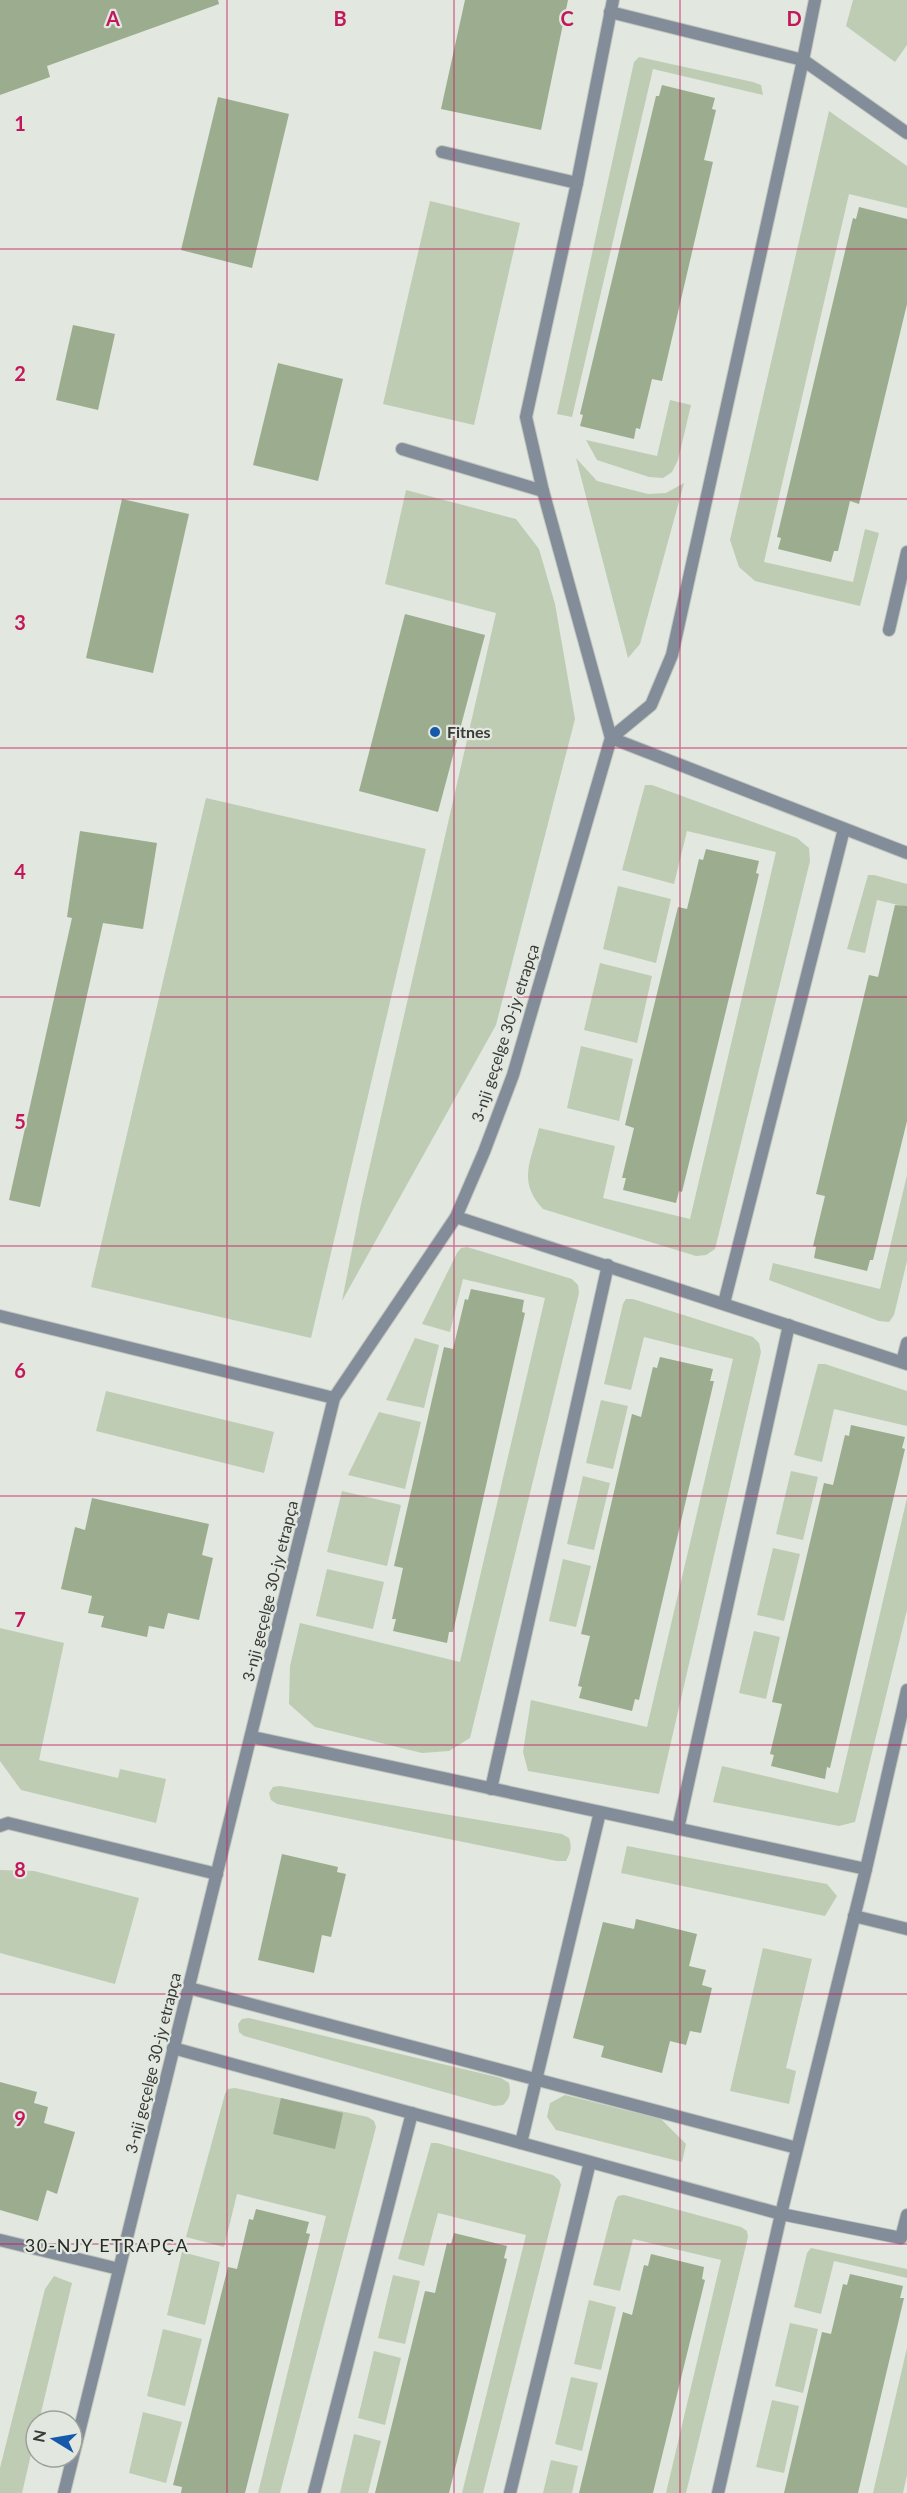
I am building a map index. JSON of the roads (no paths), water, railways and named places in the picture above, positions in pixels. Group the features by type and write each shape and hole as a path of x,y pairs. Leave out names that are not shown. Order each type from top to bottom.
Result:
{"street":[{"path":"611,738 651,705 672,655 815,0"},
{"path":"611,738 543,491 526,417 577,183 612,6 802,60 907,133"},
{"path":"442,152 577,183"},
{"path":"402,449 543,491"},
{"path":"889,630 907,552"},
{"path":"611,738 907,853"},
{"name":"3-nji geçelge 30-jy etrapça","path":"64,2493 334,1398 456,1216 484,1152 513,1075 611,738"},
{"path":"724,1303 844,829"},
{"path":"456,1216 905,1363 907,1343"},
{"path":"491,1788 608,1265"},
{"path":"0,1316 334,1398"},
{"path":"678,1829 789,1325"},
{"path":"718,2493 781,2214 866,1869 907,1690"},
{"path":"252,1737 866,1869"},
{"path":"521,2143 600,1812"},
{"path":"0,1826 8,1823 217,1874"},
{"path":"854,1916 907,1929"},
{"path":"189,1988 797,2148"},
{"path":"173,2048 781,2214 901,2238 907,2215"},
{"path":"314,2493 412,2113"},
{"path":"510,2493 590,2162"},
{"path":"0,2240 119,2269"}],"place":[{"name":"Fitnes","path":"435,732"}],"district":[{"name":"30-NJY ETRAPÇA","path":"107,2246"}]}
